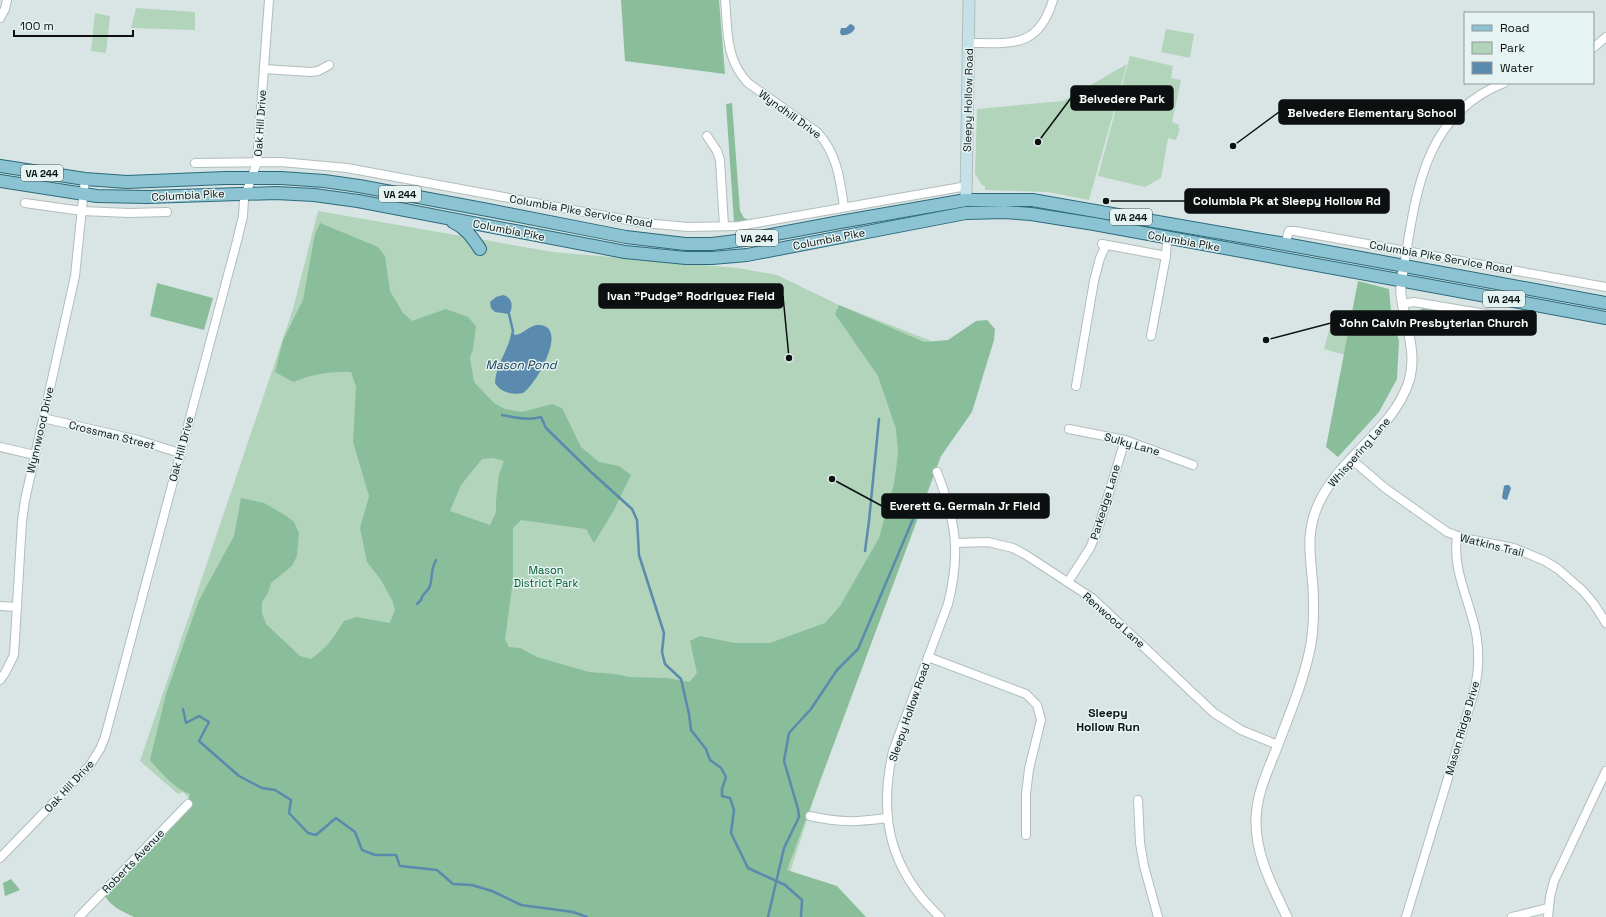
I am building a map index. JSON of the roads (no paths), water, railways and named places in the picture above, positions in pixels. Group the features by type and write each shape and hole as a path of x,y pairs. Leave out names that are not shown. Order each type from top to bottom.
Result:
{"main road":[{"name":"Sleepy Hollow Road","path":"966,200 969,0"},
{"name":"Columbia Pike","path":"0,166 85,179 126,182 251,178 304,180 359,186 626,237 685,244 712,244 744,240 966,200 1016,199 1045,202 1285,244 1606,303"},
{"name":"Columbia Pike","path":"0,181 83,194 147,197 246,193 297,194 332,197 625,252 672,257 712,258 747,255 966,213 1004,212 1037,215 1606,318"},
{"path":"966,200 966,213"},
{"path":"443,218 464,229 480,249"}],"street":[{"path":"0,18 5,9 7,0"},
{"name":"Oak Hill Drive","path":"0,858 90,766 105,737 237,241 243,216 246,193 257,162 269,0"},
{"name":"Wyndhill Drive","path":"725,0 731,55 739,74 748,83 817,132 824,139 835,160 844,207"},
{"path":"968,42 1005,42 1027,38 1035,33 1044,23 1053,0"},
{"path":"1594,47 1606,36"},
{"path":"264,70 311,72 318,71 329,65"},
{"name":"Whispering Lane","path":"1288,917 1266,872 1258,846 1256,830 1258,802 1263,784 1300,687 1311,642 1314,614 1309,548 1313,520 1324,492 1393,412 1400,402 1407,384 1412,365 1412,350 1402,304 1401,280 1422,173 1437,141 1446,127 1469,103 1502,84"},
{"path":"707,136 717,150 720,160 724,226"},
{"name":"Columbia Pike Service Road","path":"195,163 257,162 316,164 347,168 644,223 688,227 740,226 967,186"},
{"name":"Wynnwood Drive","path":"0,680 14,655 22,521 25,500 75,276 85,179"},
{"path":"25,203 82,211 129,213 167,212"},
{"name":"Columbia Pike Service Road","path":"1285,244 1290,231 1295,231 1606,287"},
{"path":"1152,336 1166,256 1167,239"},
{"path":"1076,386 1094,281 1104,245 1166,256"},
{"path":"1402,304 1414,302 1504,317"},
{"name":"Crossman Street","path":"43,418 138,440 180,453"},
{"name":"Sulky Lane","path":"1069,429 1124,440 1193,464"},
{"name":"Parkedge Lane","path":"1068,582 1090,548 1098,529 1124,440"},
{"path":"0,447 35,455"},
{"name":"Watkins Trail","path":"1351,459 1386,488 1402,498 1434,524 1457,536 1514,548 1545,561 1568,576 1583,591 1594,604 1606,623"},
{"path":"937,472 950,507 956,543"},
{"name":"Mason Ridge Drive","path":"1406,917 1474,692 1478,665 1477,635 1456,564 1455,548 1457,536"},
{"name":"Renwood Lane","path":"956,543 988,542 1013,548 1026,555 1092,598 1214,713 1241,730 1278,745"},
{"name":"Sleepy Hollow Road","path":"940,917 919,895 902,868 888,818 886,790 893,751 948,604 953,584 956,543"},
{"path":"0,606 17,607"},
{"path":"928,657 1026,694 1037,705 1041,720 1029,769 1026,794 1026,834"},
{"path":"1548,917 1548,908 1559,868 1606,771"},
{"path":"1138,800 1140,843 1144,866 1158,917"},
{"name":"Roberts Avenue","path":"79,917 188,804"},
{"path":"810,816 846,822 888,818"},
{"path":"1512,917 1548,908"}],"water":[{"path":"850,24 855,28 853,31 848,35 841,35 841,28 846,28"},
{"path":"503,295 510,300 512,305 509,314 495,312 491,308 490,302 496,297"},
{"name":"Mason Pond","path":"536,325 546,327 551,333 551,343 543,366 536,378 523,393 515,394 500,389 495,383 497,370 511,335 519,334"},
{"path":"1509,485 1511,488 1507,500 1503,499 1502,497 1504,486"}],"waterway":[{"path":"509,314 513,331 512,335"},
{"path":"502,415 526,419 541,417 546,428 632,509 637,520 639,555 664,633 662,652 665,664 681,679 691,730 706,749 710,760 721,768 726,777 722,789 722,796 730,798 734,810 731,833 748,868 785,885 802,900 801,917"},
{"path":"865,551 879,419"},
{"path":"768,917 784,848 799,817 784,761 789,733 811,709 837,670 858,649 916,512"},
{"path":"417,604 430,586 433,567 436,560"},
{"path":"183,709 186,723 199,716 209,722 199,741 239,776 262,788 275,790 291,800 289,813 308,833 316,835 336,818 355,832 362,850 375,855 396,855 400,866 437,870 453,884 472,885 492,891 521,905 573,912 587,917"}],"place":[{"name":"Belvedere Park","path":"1038,142"},
{"name":"Belvedere Elementary School","path":"1233,146"},
{"name":"Columbia Pk at Sleepy Hollow Rd","path":"1106,201"},
{"name":"John Calvin Presbyterian Church","path":"1266,340"},
{"name":"Ivan \"Pudge\" Rodriguez Field","path":"789,358"},
{"name":"Everett G. Germain Jr Field","path":"832,479"}],"district":[{"name":"Sleepy Hollow Run","path":"1108,720"}],"park label":[{"name":"Mason District Park","path":"546,576"}]}
